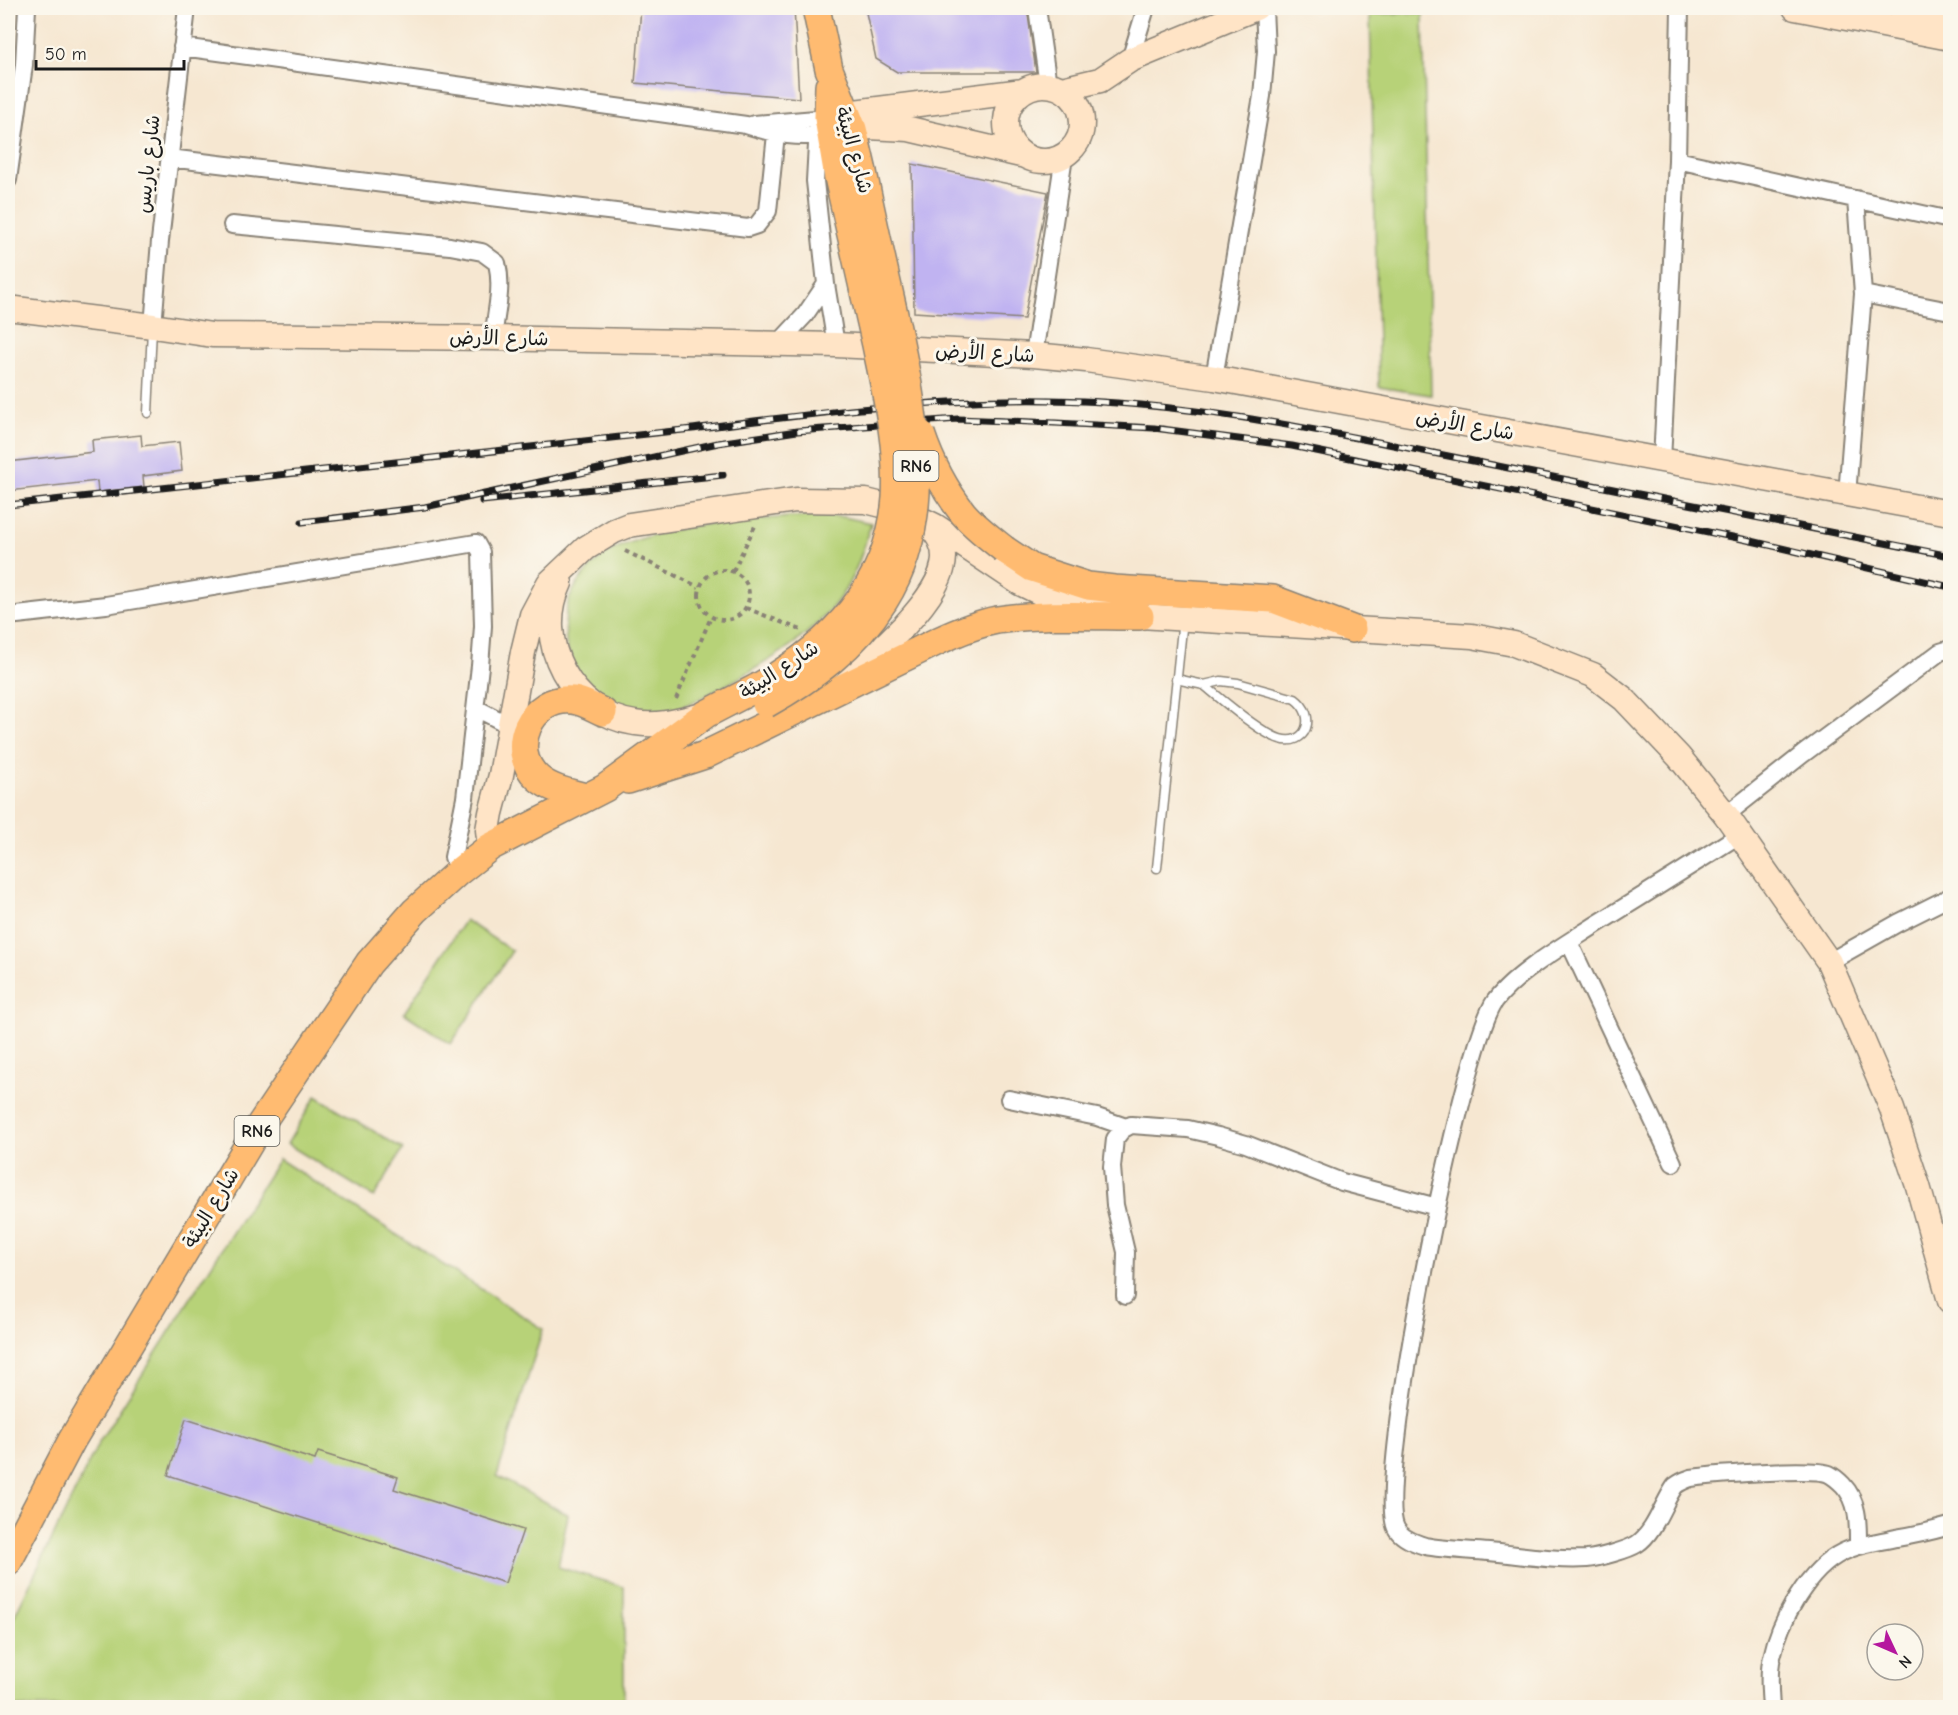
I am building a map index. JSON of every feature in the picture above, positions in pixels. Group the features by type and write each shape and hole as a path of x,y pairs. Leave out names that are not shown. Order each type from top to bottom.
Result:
{"main road":[{"name":"شارع البيئة","path":"605,789 706,714 799,685 838,654 868,623 885,599 900,568 911,534 916,457 912,408 903,357 850,175 832,125 829,69 816,8"},
{"path":"1021,154 1011,144 1006,130 1006,115 1012,101 1023,91 1031,87 1055,87 1100,80 1130,60 1256,8"},
{"path":"1795,8 1950,38"},
{"path":"1900,8 1950,17"},
{"path":"832,125 909,129 1021,154 1035,161 1050,161 1064,156 1077,142 1082,123 1100,80"},
{"path":"1055,87 1077,103 1082,123"},
{"path":"832,125 1023,91"},
{"name":"شارع البيئة","path":"8,1562 72,1440 262,1122 369,963 416,911 458,872 490,847 605,789 762,696 831,635 866,590 882,559 891,529 896,497 896,474 891,423 879,363 850,175"},
{"name":"شارع الأرض","path":"8,308 212,335 836,345 1034,355 1086,360 1214,378 1950,513"},
{"path":"912,408 934,464 962,512 977,528 1032,568 1088,585 1114,589 1273,599 1352,629"},
{"path":"490,847 488,830 491,813 517,729 532,615 549,583 574,557 599,538 629,525 796,500 866,501 902,510 928,522 1020,583 1050,598 1093,609 1140,616 1472,636 1514,644 1593,675 1624,699 1679,757 1726,814 1829,962 1892,1109 1918,1186 1950,1301"},
{"path":"791,713 847,676 883,648 905,626 932,591 944,559 943,546 928,522"},
{"path":"574,557 558,587 553,603 551,635 557,658 568,680 578,693 603,712"},
{"path":"517,729 529,767 538,778 549,785 605,789 705,755 966,629 995,621 1029,617 1140,616"},
{"path":"517,729 546,705 560,700 574,700 618,719 650,724 666,723 706,714"}],"street":[{"path":"8,180 24,65 27,8"},
{"name":"شارع باريس","path":"153,326 187,8"},
{"path":"1037,8 1055,87"},
{"path":"1130,60 1146,8"},
{"path":"1214,378 1262,96 1266,51 1264,8"},
{"path":"1662,461 1677,160 1680,8"},
{"path":"182,47 746,125 832,125"},
{"path":"746,125 776,134 805,138 832,125"},
{"path":"832,125 815,181 826,284 836,345"},
{"path":"170,158 748,228 757,225 768,211 776,134"},
{"path":"1034,355 1064,156"},
{"path":"1677,160 1950,220"},
{"path":"1847,495 1863,294 1856,199"},
{"path":"232,225 450,246 482,252 497,263 500,273 493,338"},
{"path":"777,345 805,315 826,284"},
{"path":"1863,294 1950,311"},
{"path":"8,616 117,603 476,543 481,552 483,616 476,708 465,798 453,857 458,872"},
{"path":"1726,814 1940,652 1950,649"},
{"path":"476,708 517,729"},
{"path":"1739,835 1569,942 1513,983 1491,1008 1477,1048 1437,1207 1399,1420 1393,1468 1394,1518 1397,1531 1425,1546 1589,1559 1637,1544 1649,1530 1675,1486 1682,1481 1713,1476 1809,1472 1828,1474 1843,1485 1853,1499 1857,1516 1858,1546"},
{"path":"1829,962 1950,897"},
{"path":"1569,942 1673,1163"},
{"path":"1009,1099 1097,1117 1126,1127 1138,1125 1164,1127 1218,1136 1246,1144 1342,1182 1437,1207"},
{"path":"1125,1296 1126,1252 1115,1205 1112,1167 1115,1139 1126,1127"},
{"path":"1771,1707 1769,1672 1772,1655 1789,1612 1800,1593 1826,1562 1858,1546 1950,1526"}],"lane":[{"path":"148,413 153,326"},
{"path":"1157,868 1183,619"},
{"path":"1176,679 1204,685 1221,681 1238,683 1294,699 1303,705 1308,723 1304,732 1297,738 1287,740 1278,738 1233,708 1204,685"}],"path":[{"path":"733,571 758,519"},
{"path":"618,547 699,587"},
{"path":"717,571 733,571 741,576 749,590 746,608 741,614 727,621 711,617 700,604 699,587 703,580 717,571"},
{"path":"746,608 807,633"},
{"path":"675,700 711,617"}],"green space":[{"path":"1423,13 1431,395 1379,387 1370,14"},
{"path":"815,516 844,517 871,523 854,574 834,606 807,633 776,656 700,699 673,710 661,712 635,711 614,704 595,690 579,672 568,652 566,611 572,593 580,580 592,566 612,550 642,538 691,527 741,520"},
{"path":"465,920 512,951 451,1044 404,1013"},
{"path":"316,1096 403,1149 374,1197 287,1144"},
{"path":"279,1159 543,1329 497,1476 568,1515 558,1567 624,1587 624,1707 8,1707 8,1629 98,1444"}],"building":[{"path":"641,8 794,8 799,98 635,83"},
{"path":"865,8 1027,8 1036,72 897,72 876,59"},
{"path":"912,164 1048,192 1024,319 914,312"},
{"path":"141,435 142,446 179,442 182,471 143,476 144,487 98,492 97,481 9,491 8,462 93,452 92,440"},
{"path":"186,1419 315,1460 318,1452 398,1477 394,1489 523,1530 505,1583 168,1475"}],"railway":[{"path":"8,505 870,408 1004,400 1049,400 1156,406 1262,421 1950,556"},
{"path":"302,522 425,507 718,443 797,431 958,419 1154,428 1292,446 1747,540 1950,587"},
{"path":"482,501 723,475"}]}
